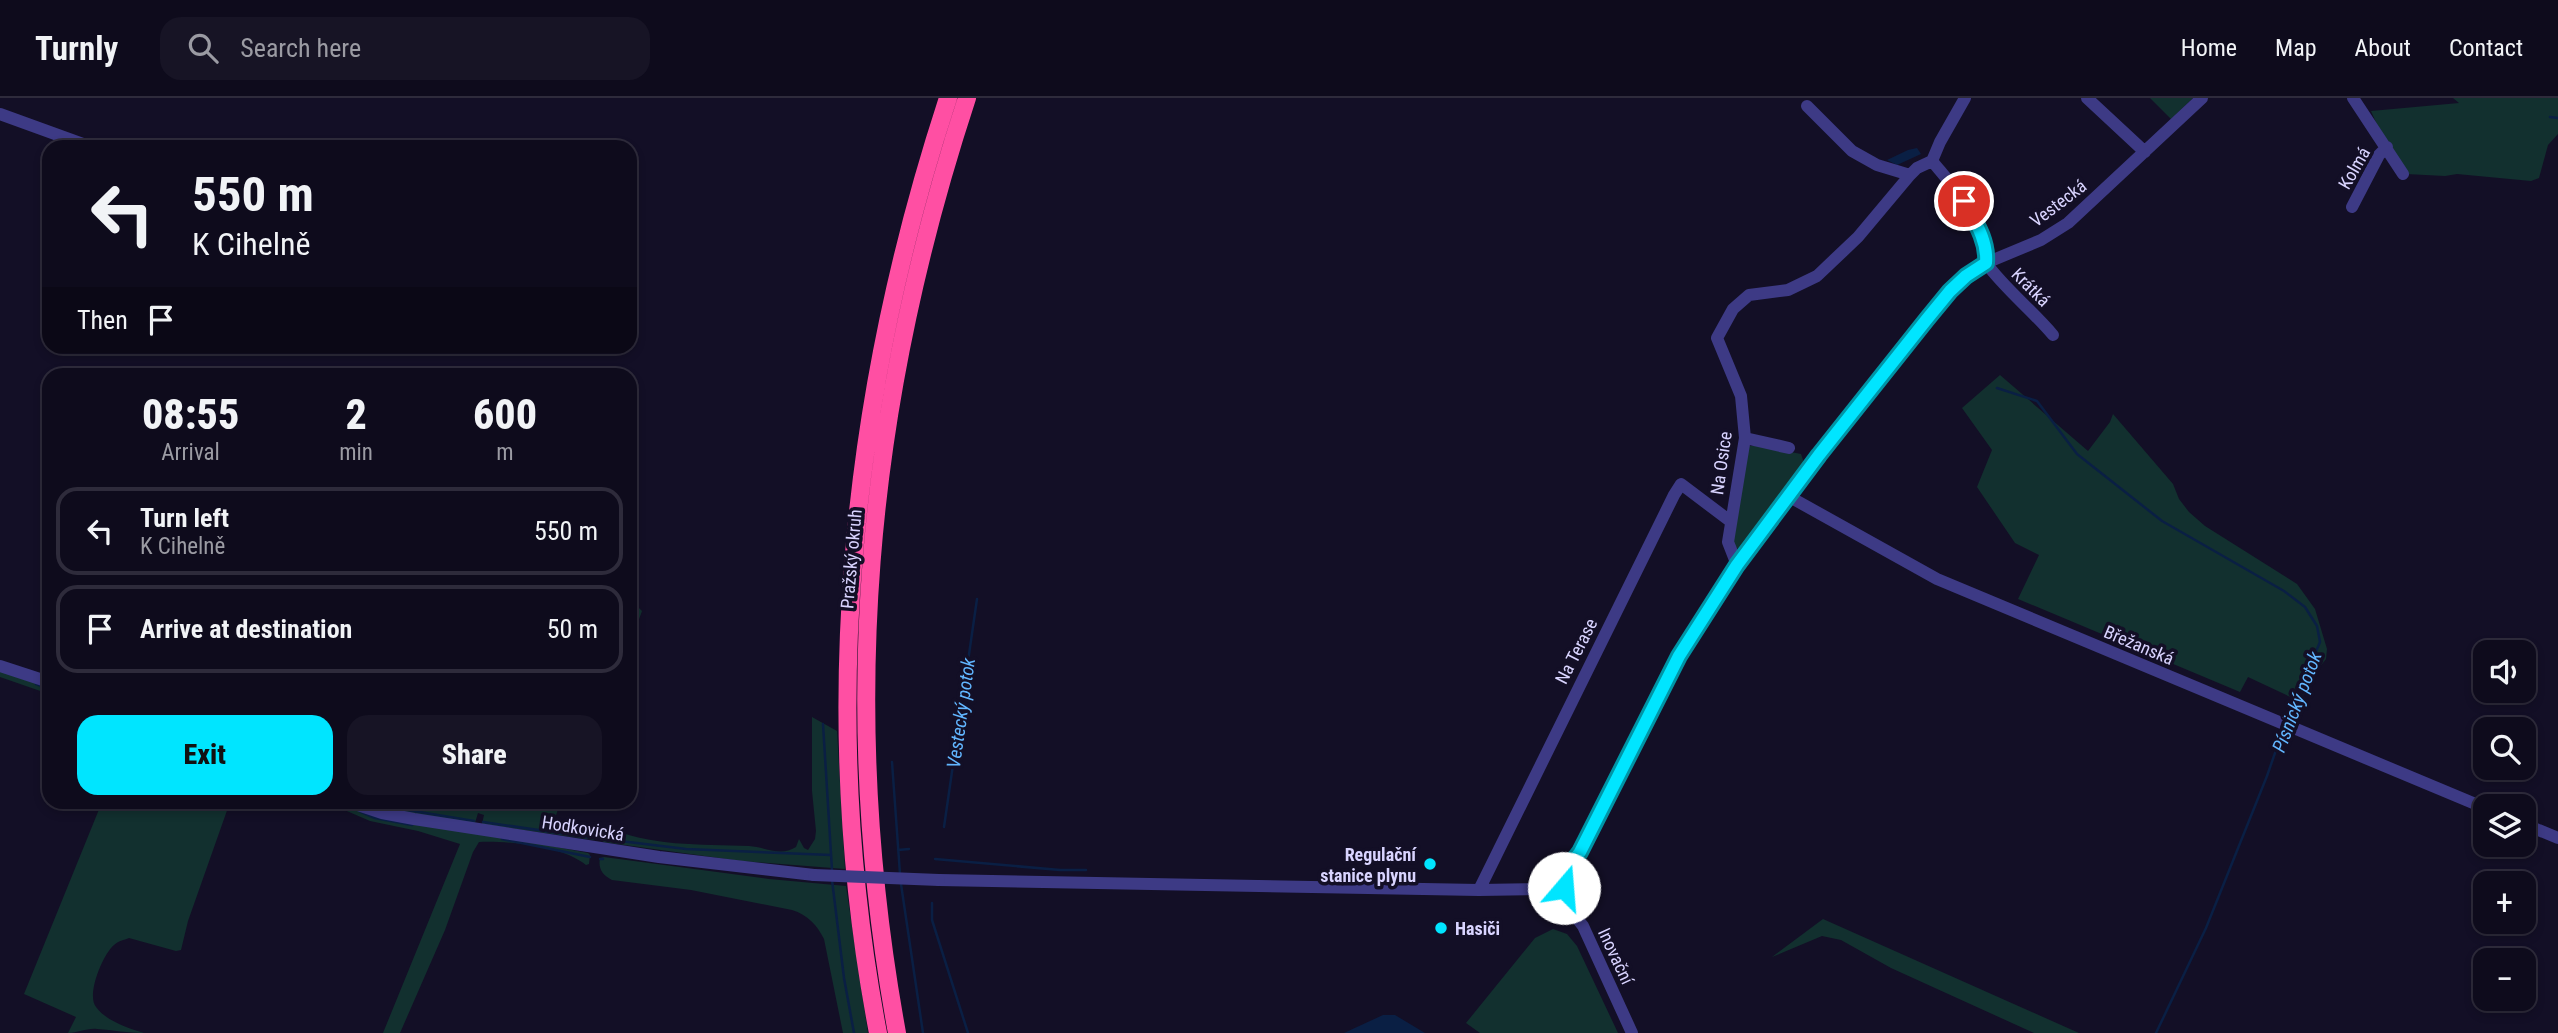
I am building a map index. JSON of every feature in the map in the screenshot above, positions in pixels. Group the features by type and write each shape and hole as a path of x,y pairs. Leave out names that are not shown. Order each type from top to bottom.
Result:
{"highway":[{"name":"Pražský okruh","path":"878,1033 861,925 852,840 848,622 860,476 880,356 905,243 948,98"},
{"name":"Pražský okruh","path":"897,1033 880,927 871,840 867,779 867,623 879,478 897,361 937,194 967,98"}],"street":[{"path":"1965,98 1932,161 1964,201 1982,234 1986,263"},
{"path":"2087,98 2145,152"},
{"name":"Vestecká","path":"1542,889 1548,880 1559,880 1580,852 1679,656 1737,565 1950,291 1986,263 2041,240 2068,223 2202,98"},
{"name":"Kolmá","path":"2353,98 2403,174"},
{"path":"1807,106 1852,151 1877,165 1910,175"},
{"path":"0,114 72,140"},
{"name":"Kolmá","path":"2352,207 2379,155 2387,147"},
{"name":"Na Osice","path":"1737,565 1728,542 1745,438 1741,396 1717,338 1734,309 1749,295 1788,290 1818,276 1858,237 1910,175 1917,168 1932,161"},
{"name":"Krátká","path":"1986,263 2053,335"},
{"path":"1745,438 1789,448"},
{"name":"Na Terase","path":"1479,890 1681,484 1730,521"},
{"name":"Břežanská","path":"1788,496 1937,579 2473,803"},
{"path":"0,666 42,680"},
{"name":"Hodkovická","path":"370,809 414,820 659,857 814,875 939,880"},
{"path":"2536,829 2558,838"},
{"name":"Vestecká","path":"939,880 1542,889"},
{"path":"1559,880 1564,888 1561,898"},
{"name":"Vestecká","path":"1542,889 1549,900 1561,898"},
{"name":"Inovační","path":"1561,898 1583,926 1632,1033"}],"green space":[{"path":"2150,98 2193,98 2171,119"},
{"path":"2453,98 2558,98 2558,134 2548,145 2539,178 2531,181 2457,174 2406,174 2371,111 2459,103"},
{"path":"2000,375 2088,451 2113,414 2173,484 2179,499 2189,512 2205,526 2297,584 2315,609 2327,649 2326,659 2309,681 2301,702 2248,677 2240,692 2018,599 2039,555 2015,543 1977,487 1992,450 1962,408"},
{"path":"1749,446 1801,454 1804,463 1744,547 1738,549 1732,539"},
{"path":"637,606 642,611 637,625"},
{"path":"0,670 42,685 42,692 0,677"},
{"path":"812,717 837,731 845,869 741,861 603,842 604,826 657,841 749,846 779,851 796,847 799,839 808,850 815,839 816,831 812,791"},
{"path":"99,809 228,809 188,921 181,950 129,938 117,942 110,950 97,975 93,1001 100,1012 111,1020 144,1033 93,1029 68,1033 76,1017 24,994"},
{"path":"342,809 358,809 588,853 589,864 563,853 535,846 479,842 445,930 400,1033 383,1033 460,844 418,831 370,821"},
{"path":"391,809 558,809 552,829 575,831 593,826 594,840 482,824 484,815 478,813 475,823"},
{"path":"600,858 769,879 846,886 868,1033 843,1033 824,939 815,925 798,912 691,890 612,880 600,868"},
{"path":"1823,919 2079,1033 2034,1033 1891,968 1841,940 1822,936 1772,957"},
{"path":"1553,929 1567,934 1577,946 1618,1033 1480,1033 1466,1023 1535,938"}],"water":[{"path":"1917,148 1921,154 1897,165 1887,160 1908,150"},
{"path":"1383,1015 1395,1015 1425,1033 1344,1033"}],"waterway":[{"path":"2550,117 2558,118"},
{"name":"Písnický potok","path":"1997,388 2037,401 2077,454 2162,521 2284,591 2305,607 2317,626 2320,642 2287,721"},
{"name":"Vestecký potok","path":"944,827 977,599"},
{"path":"36,684 42,686"},
{"path":"823,724 832,870"},
{"name":"Písnický potok","path":"2156,1033 2206,928 2283,730"},
{"path":"892,762 900,874"},
{"path":"401,809 474,821"},
{"path":"361,812 375,818 412,825"},
{"path":"483,822 593,838"},
{"path":"502,839 590,857"},
{"path":"604,839 686,849 831,855"},
{"path":"898,850 909,849"},
{"path":"935,859 1086,870"},
{"path":"832,880 854,1033"},
{"path":"901,884 923,1033"},
{"name":"Vestecký potok","path":"932,903 932,920 968,1033"}],"place":[{"name":"Regulační stanice plynu","path":"1430,864"},
{"name":"Hasiči","path":"1441,928"}],"route":[{"path":"1564,888 1559,880 1580,852 1679,656 1737,565 1819,455 1950,291 1986,263 1982,234 1964,201"}]}
